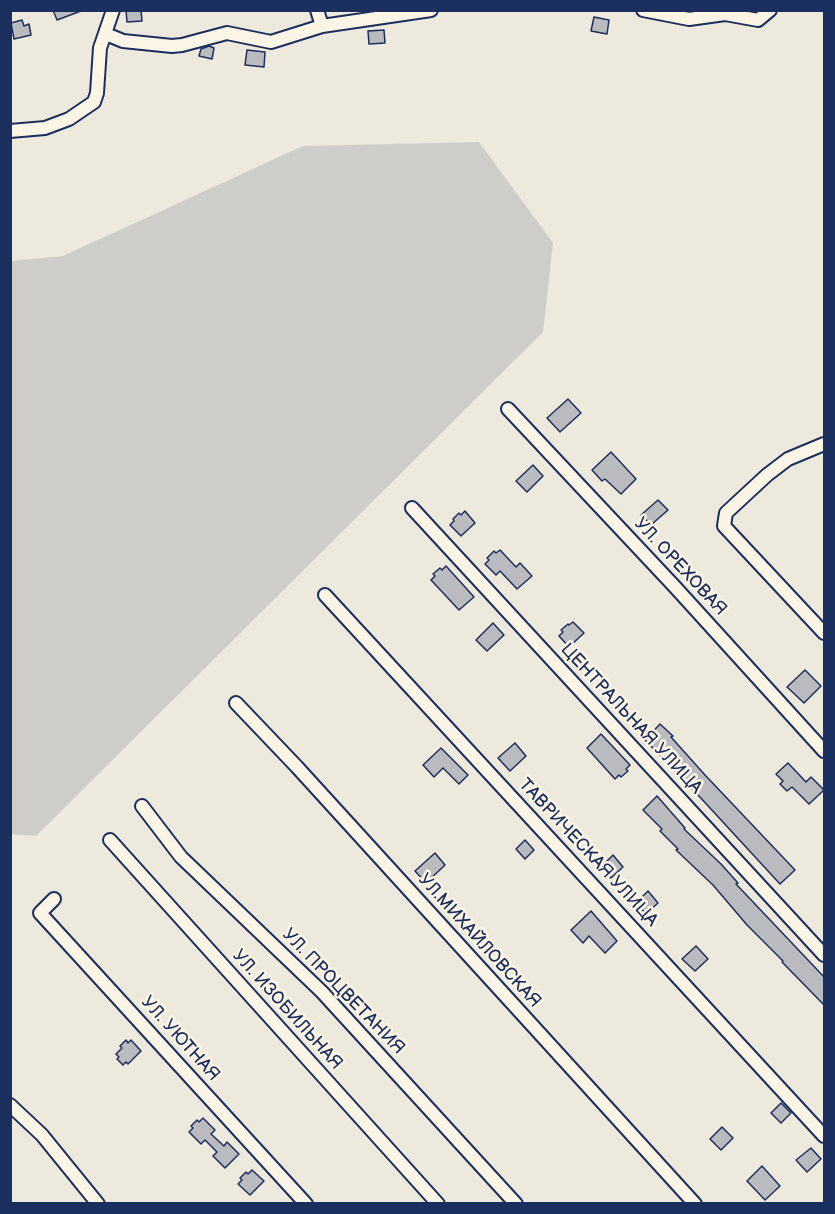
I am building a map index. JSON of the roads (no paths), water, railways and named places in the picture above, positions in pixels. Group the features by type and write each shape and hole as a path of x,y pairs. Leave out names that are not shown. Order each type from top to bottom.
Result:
{"street":[{"path":"10,130 45,129 69,119 94,102 97,93 100,48 113,10"},
{"path":"317,10 322,26"},
{"path":"106,34 123,41 172,46 227,33 271,42 322,26 431,10"},
{"path":"643,10 689,19 725,14 758,20 770,10"},
{"name":"УЛ. ОРЕХОВАЯ","path":"508,409 683,595 825,751"},
{"path":"825,444 788,459 726,513 723,522 724,526 825,633"},
{"name":"ЦЕНТРАЛЬНАЯ УЛИЦА","path":"411,508 825,955"},
{"name":"ТАВРИЧЕСКАЯ УЛИЦА","path":"325,595 825,1136"},
{"name":"УЛ.МИХАЙЛОВСКАЯ","path":"236,703 695,1203"},
{"name":"УЛ. ПРОЦВЕТАНИЯ","path":"142,806 181,857 322,992 516,1203"},
{"name":"УЛ. ИЗОБИЛЬНАЯ","path":"110,840 438,1203"},
{"name":"УЛ. УЮТНАЯ","path":"54,899 40,913 306,1203"},
{"path":"10,1105 42,1135 98,1203"}]}
